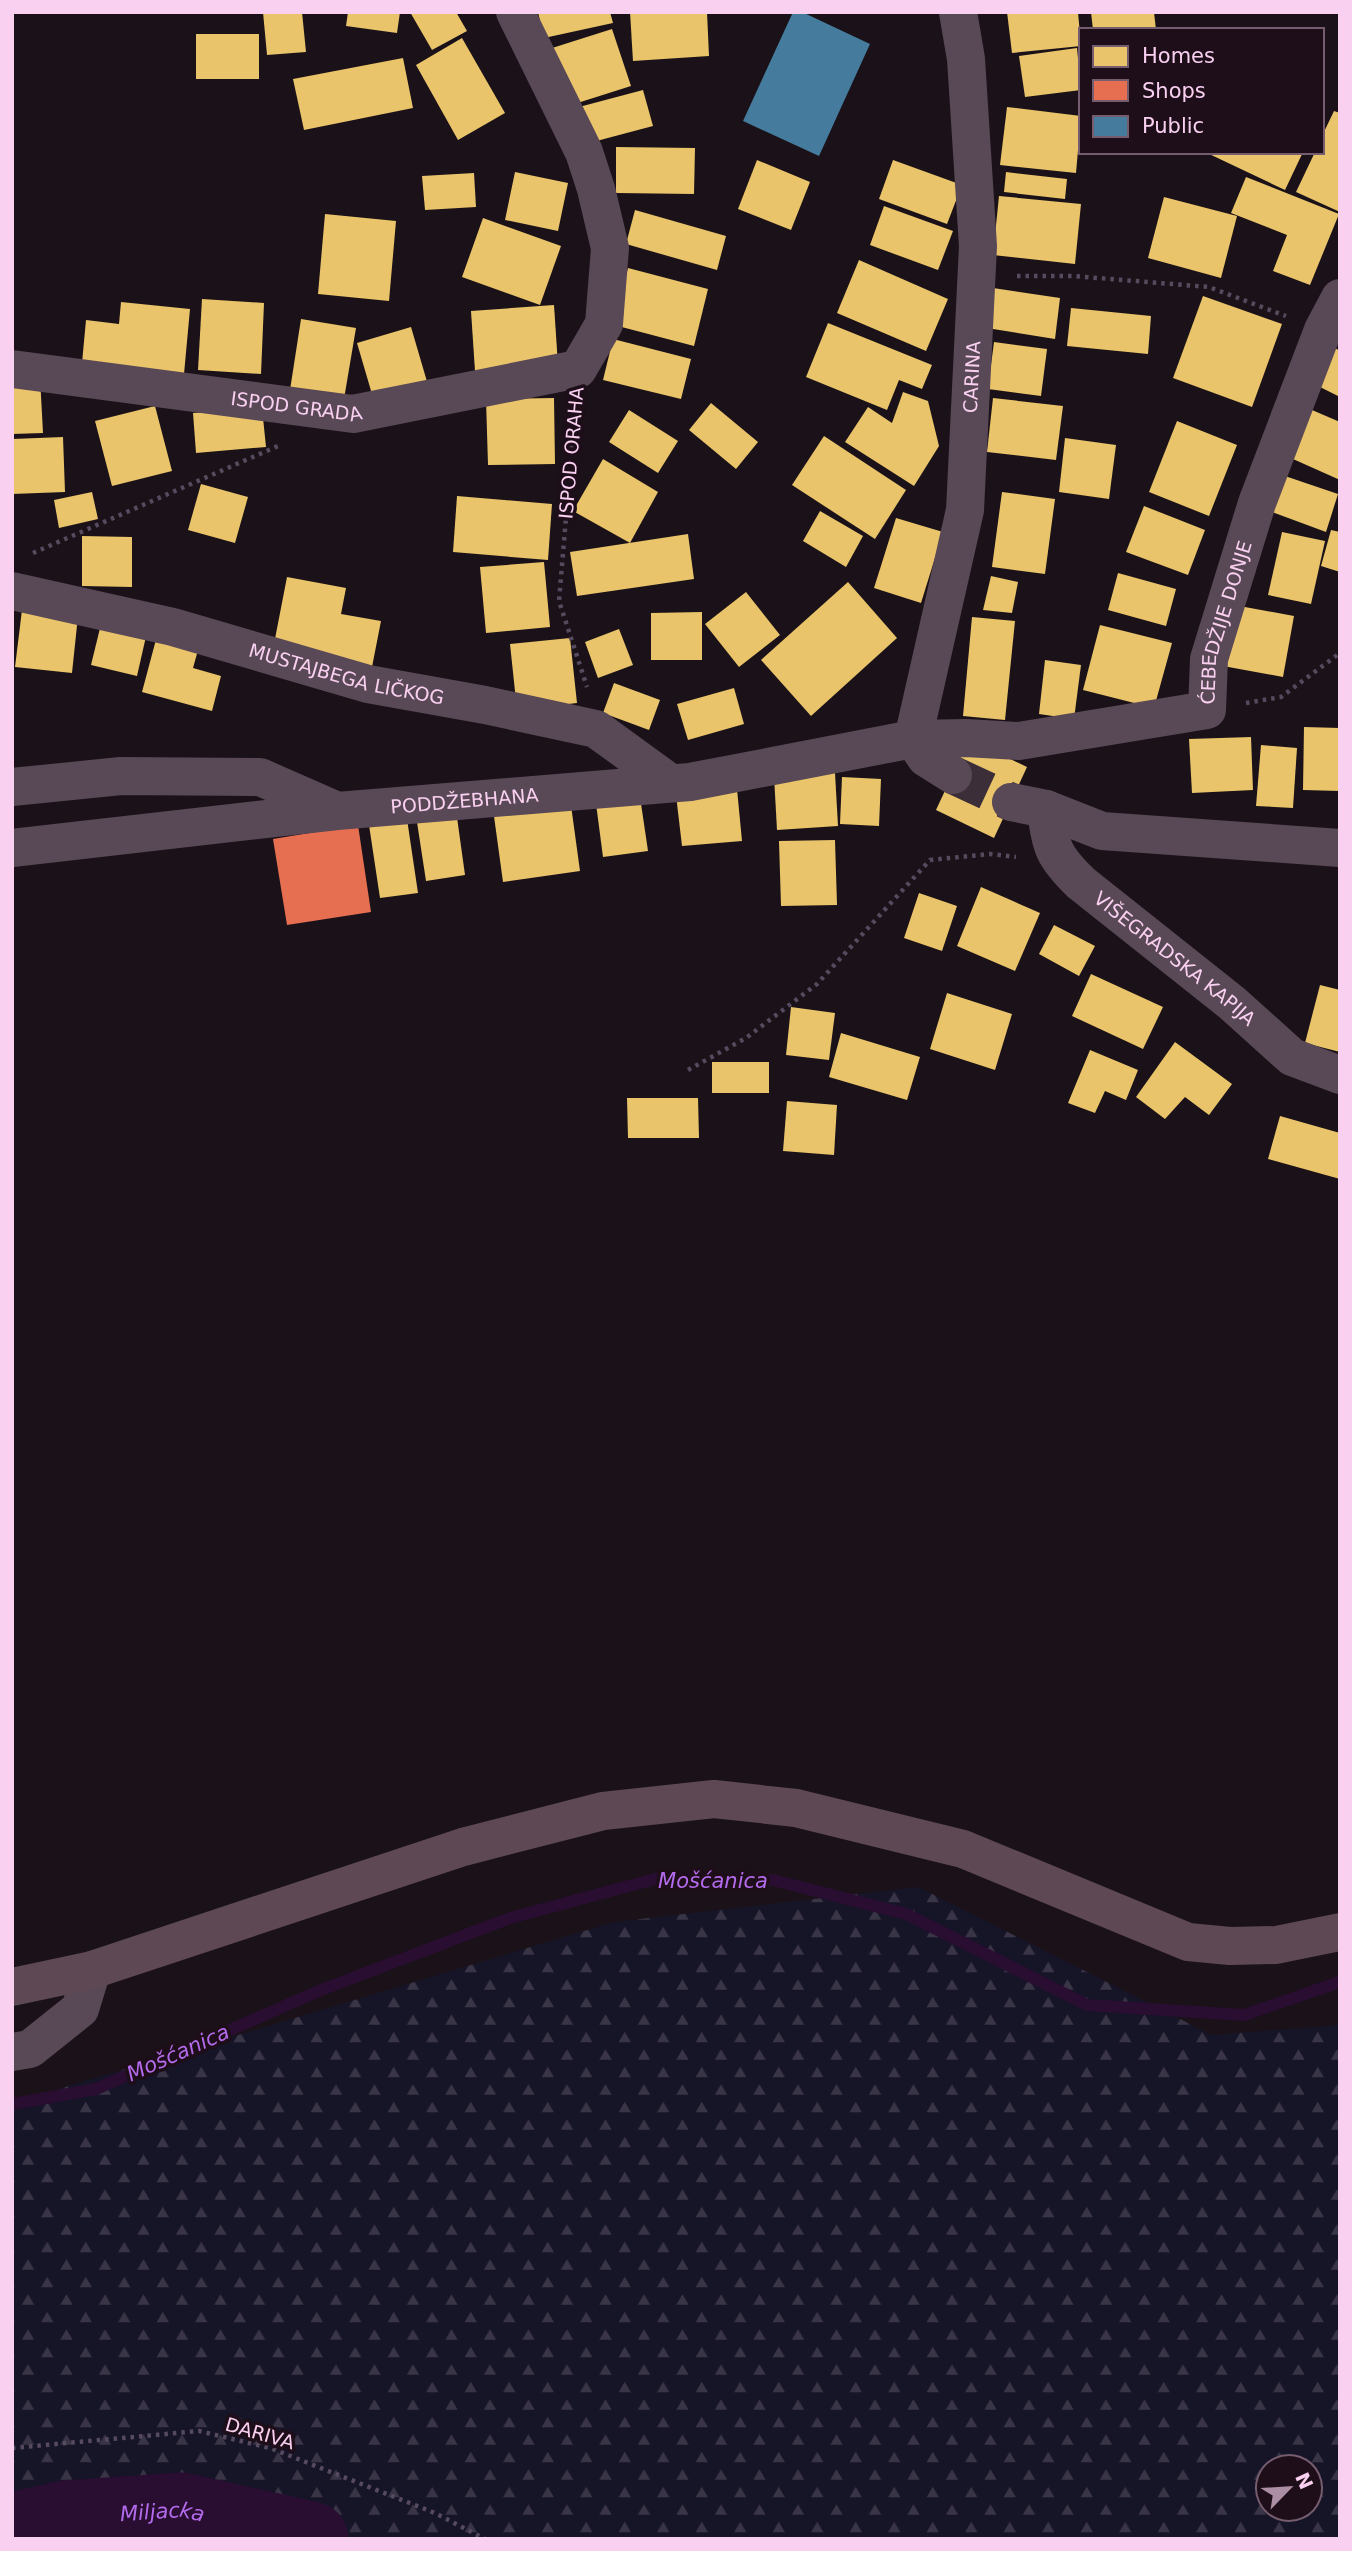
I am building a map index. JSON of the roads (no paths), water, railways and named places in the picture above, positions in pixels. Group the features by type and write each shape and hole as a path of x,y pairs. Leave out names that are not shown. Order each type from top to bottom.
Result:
{"main road":[{"path":"12,1987 92,1970 463,1847 603,1811 714,1799 796,1808 962,1849 1188,1942 1230,1946 1276,1945 1340,1932"}],"street":[{"name":"ISPOD ORAHA","path":"515,12 584,152 610,248 604,324 578,369"},
{"name":"CARINA","path":"913,740 965,510 978,246 966,59 958,12"},
{"name":"ĆEBEDŽIJE DONJE","path":"913,740 966,738 1019,741 1207,710 1209,659 1257,503 1331,314"},
{"name":"ISPOD GRADA","path":"12,369 353,414 578,369"},
{"name":"MUSTAJBEGA LIČKOG","path":"12,591 173,627 368,684 596,729 669,782"},
{"path":"913,740 926,758 953,775"},
{"name":"PODDŽEBHANA","path":"12,848 337,811 691,782 913,740"},
{"path":"12,787 121,776 260,777 337,811"},
{"name":"VIŠEGRADSKA KAPIJA","path":"1340,848 1102,831 1028,806 1048,832 1060,863 1121,916 1232,1003 1292,1057 1340,1075"},
{"path":"12,2052 30,2049 80,2009 92,1970"}],"waterway":[{"name":"Mošćanica","path":"12,2104 96,2089 321,1990 510,1918 655,1879 773,1880 906,1914 1087,2005 1244,2015 1340,1982"},
{"name":"Miljacka","path":"12,2530 65,2518 182,2510 311,2539"}],"tunnel":[{"path":"953,775 1011,802"}]}
